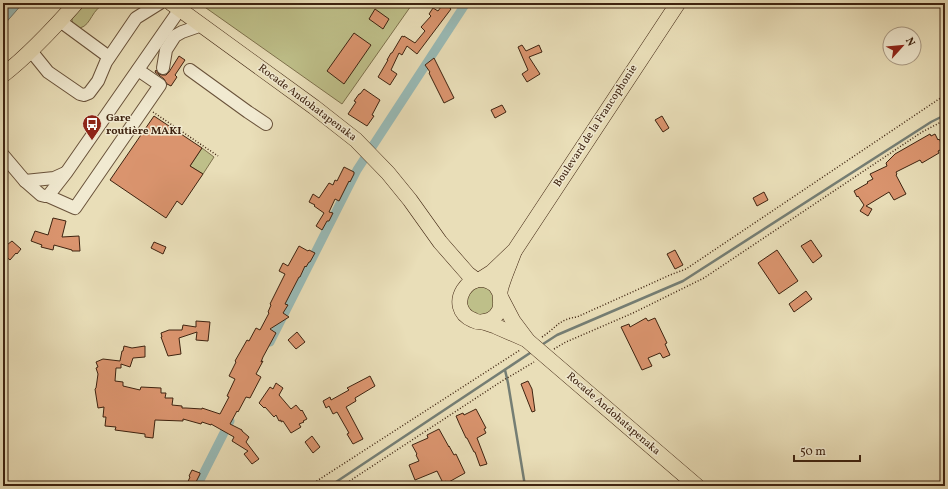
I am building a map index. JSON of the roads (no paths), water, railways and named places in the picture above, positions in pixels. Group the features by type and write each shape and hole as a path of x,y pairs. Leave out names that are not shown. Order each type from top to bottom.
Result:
{"main road":[{"path":"3,70 63,3"},
{"path":"3,75 31,51 76,3"},
{"name":"Boulevard de la Francophonie","path":"515,250 678,3"},
{"name":"Rocade Andohatapenaka","path":"176,6 314,107 356,140 388,173 410,200 440,242"},
{"path":"440,242 453,269 458,284 459,300 462,312 471,320 477,322 490,320 499,311 501,305 501,295 515,250"},
{"path":"440,242 468,274 479,280 489,282 495,286 501,295 513,321 535,347"},
{"path":"459,300 464,287 492,272 515,250"},
{"path":"483,322 495,326 535,347"},
{"name":"Rocade Andohatapenaka","path":"535,347 698,486"}],"lane":[{"path":"31,51 48,72 80,94 84,95 89,93 98,81 109,57 136,18 160,3"},
{"path":"48,196 66,173 138,70 176,6"},
{"path":"60,21 109,57"},
{"path":"3,155 25,181 41,195 48,196 75,208 145,107 161,77 166,50 175,36 182,32 202,26"},
{"path":"138,70 161,77"},
{"path":"190,70 266,124"},
{"path":"25,181 54,178 66,173"}],"water":[{"path":"3,3 23,3 3,26"}],"waterway":[{"path":"270,342 357,170 466,3"},
{"path":"540,346 557,335 683,281 931,122 945,115"},
{"path":"330,486 533,351"},
{"path":"505,370 525,486"},
{"path":"197,486 230,421"}],"place":[{"name":"Gare routière MAKI","path":"92,141"}]}
